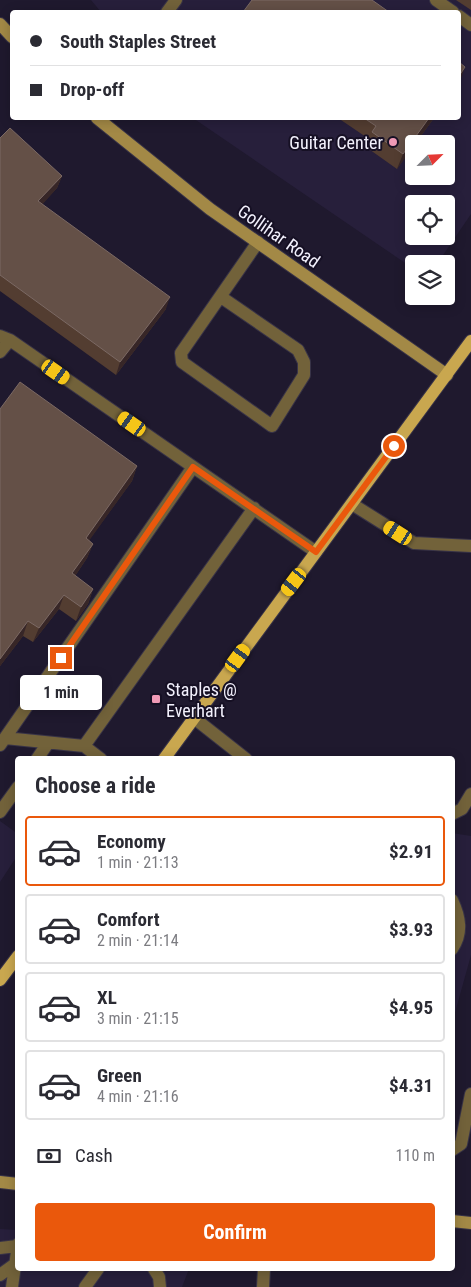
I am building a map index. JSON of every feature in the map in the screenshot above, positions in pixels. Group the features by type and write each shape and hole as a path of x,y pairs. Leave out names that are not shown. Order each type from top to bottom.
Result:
{"main road":[{"path":"0,24 10,35"},
{"name":"Gollihar Road","path":"99,120 210,209 447,375"},
{"path":"166,756 471,341"},
{"path":"0,980 15,960"},
{"path":"0,1182 15,1184"},
{"path":"455,1222 471,1223"}],"street":[{"path":"436,0 451,10"},
{"path":"221,297 298,350 304,362 304,375 272,426 182,362 181,353 258,242"},
{"path":"0,352 5,338 316,552"},
{"path":"3,742 193,467"},
{"path":"352,504 414,543 470,544"},
{"path":"84,746 254,508"},
{"path":"194,718 242,756"},
{"path":"3,742 84,746 97,756"},
{"path":"39,756 48,743"},
{"path":"0,812 15,791"},
{"path":"455,812 462,809 471,794"},
{"path":"455,907 460,918 455,945"},
{"path":"461,1146 471,1094"},
{"path":"0,1248 15,1245"},
{"path":"0,1275 15,1264"},
{"path":"12,1287 15,1264"},
{"path":"85,1287 97,1271"},
{"path":"155,1271 159,1277 160,1287"},
{"path":"263,1287 264,1271"}],"shaded area":[{"path":"91,0 471,0 471,214 455,238 455,195 405,195 405,245 450,245 443,255 405,255 405,263 196,120 461,120 461,10 99,10"},
{"path":"0,821 15,832 15,859 0,882"},
{"path":"455,833 471,836 471,955 455,1013"},
{"path":"0,1229 15,1230 15,1271 188,1271 182,1287 0,1287"}],"building":[{"path":"252,0 372,0 386,10 244,10"},
{"path":"461,64 465,67 461,73"},
{"path":"367,120 428,120 417,135 405,135 405,151 403,154 372,132 376,126"},
{"path":"10,128 62,176 38,201 170,297 120,362 0,275 0,138"},
{"path":"20,382 137,466 86,538 93,544 72,573 93,589 81,607 64,595 39,628 28,621 0,659 0,409"}],"place":[{"name":"Guitar Center","path":"393,142"},
{"name":"Staples @ Everhart","path":"156,699"}],"route":[{"path":"61,658 193,467 316,552 394,446"}]}
